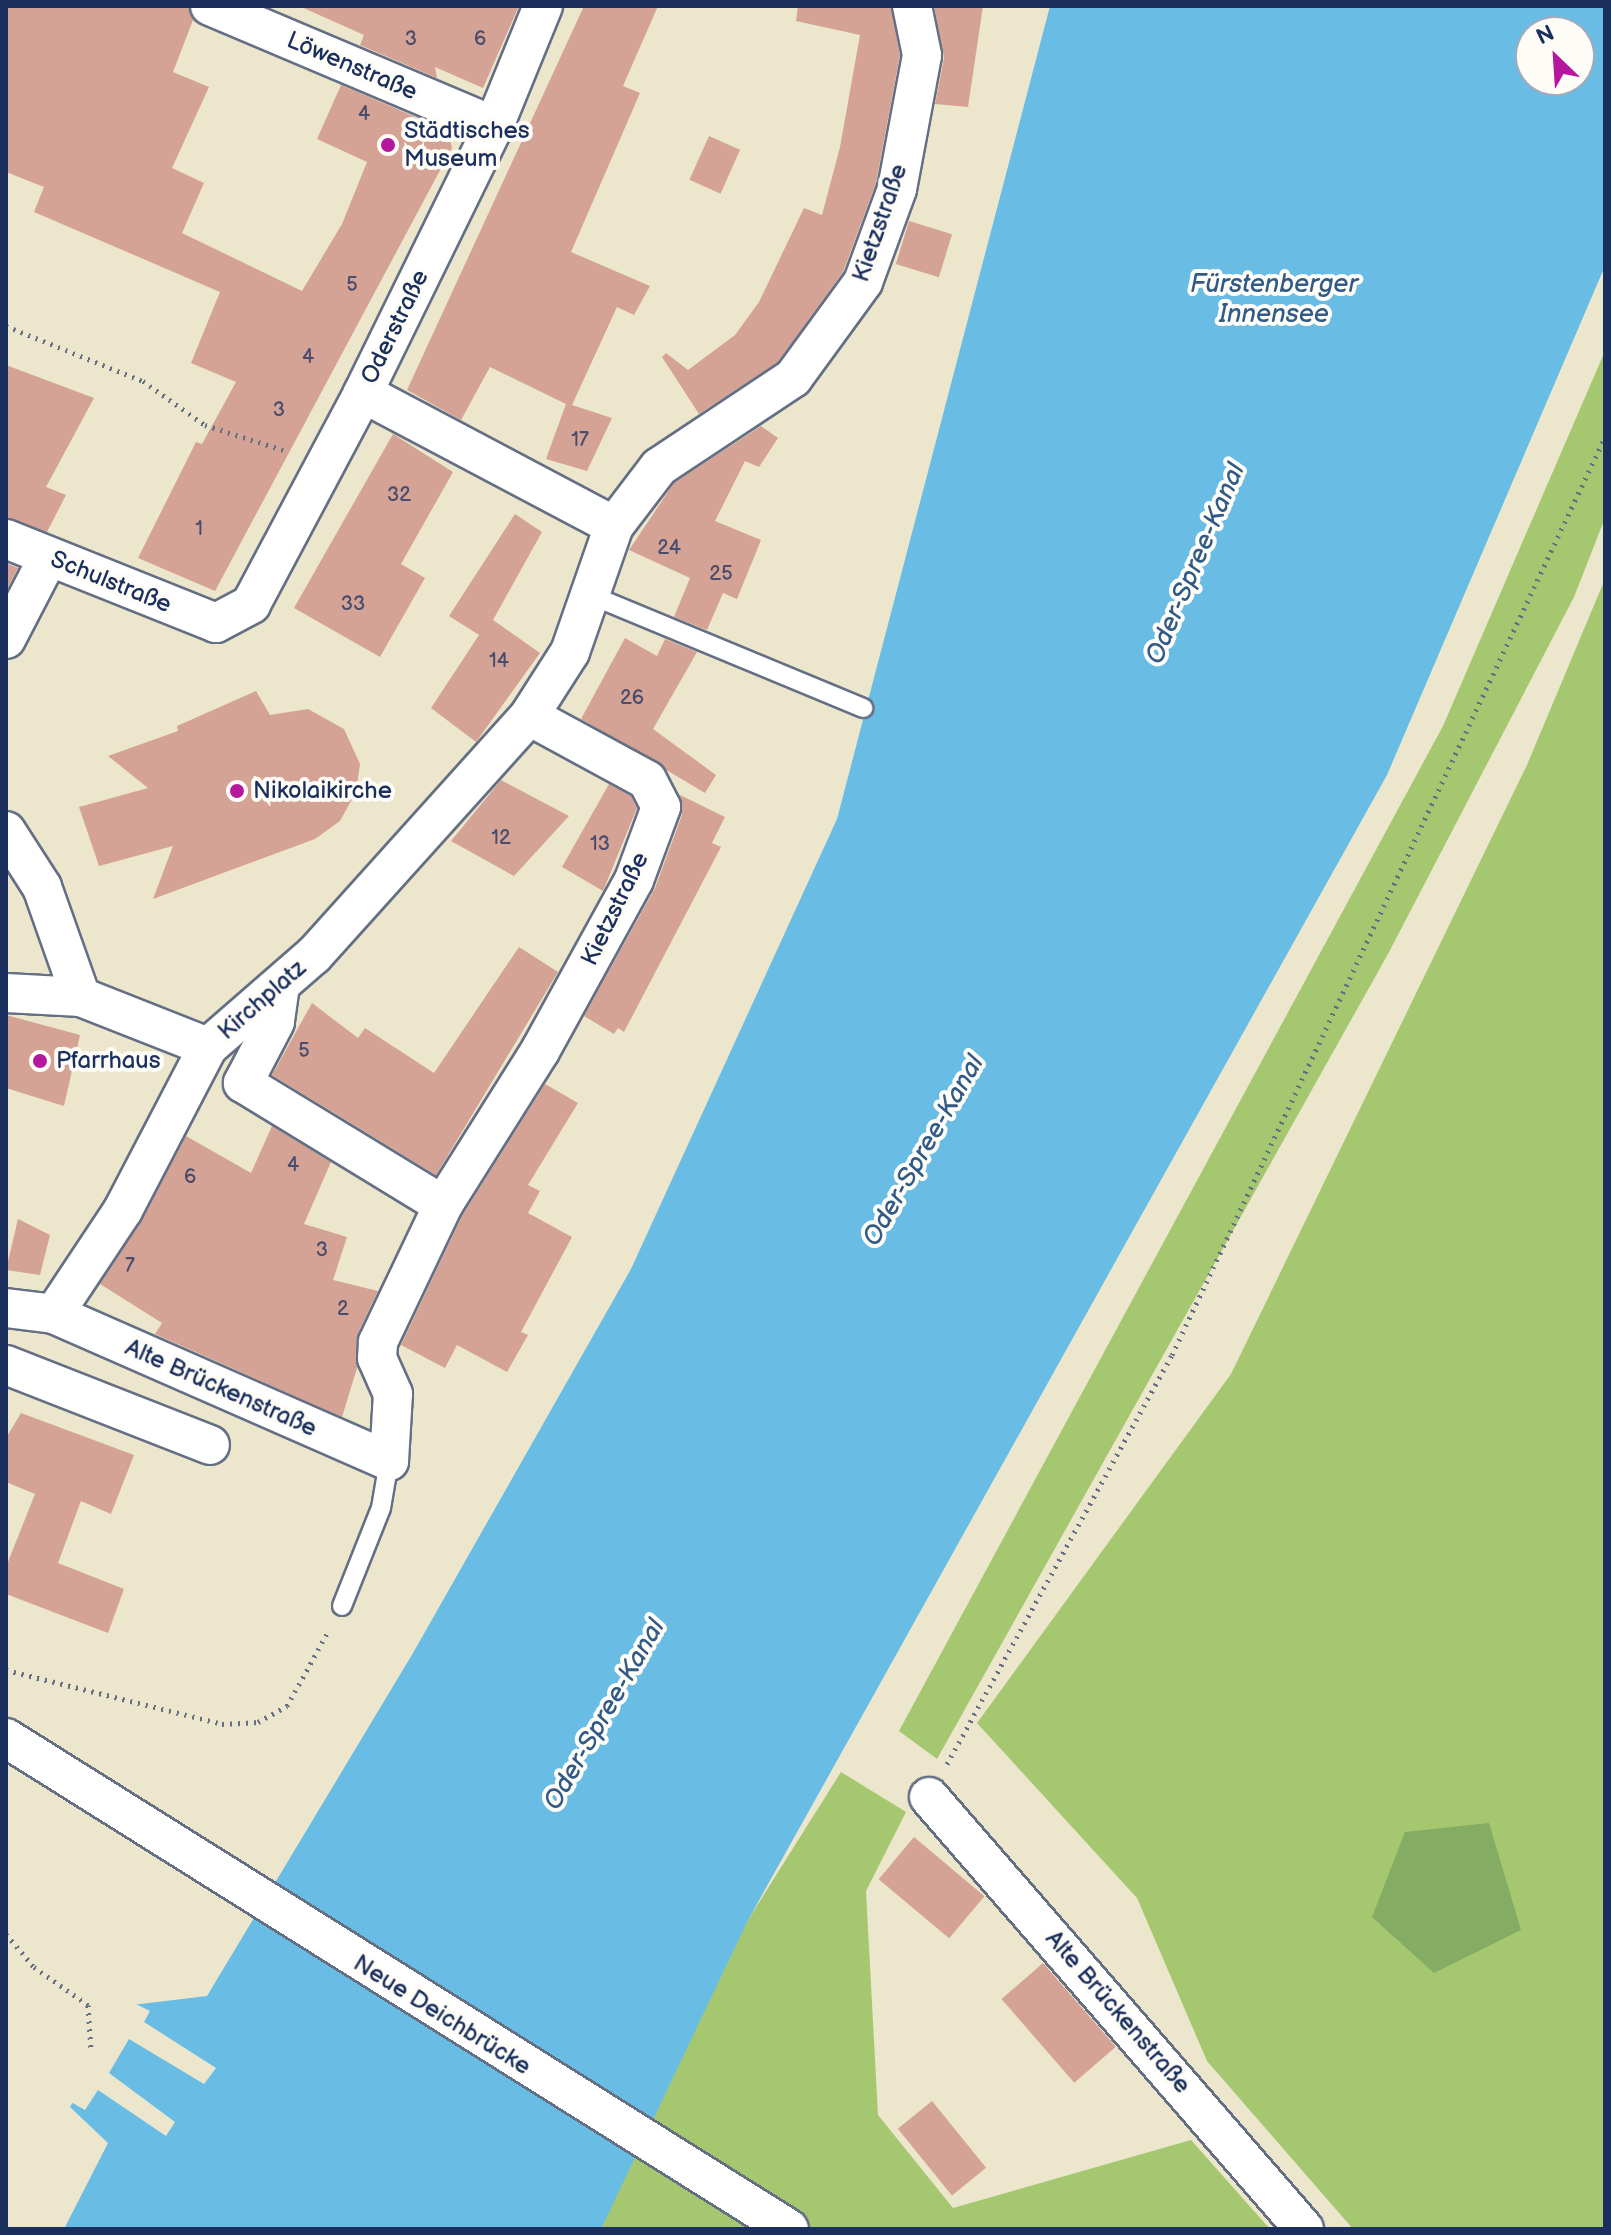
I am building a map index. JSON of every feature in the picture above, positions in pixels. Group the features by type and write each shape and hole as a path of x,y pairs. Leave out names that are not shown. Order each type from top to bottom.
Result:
{"street":[{"name":"Löwenstraße","path":"210,6 494,126"},
{"name":"Oderstraße","path":"216,623 251,604 363,393 494,126 543,6"},
{"name":"Kietzstraße","path":"389,1461 392,1384 377,1358 378,1342 443,1205 540,1051 634,880 661,807 647,780 529,716 570,652 614,526 659,467 793,378 863,282 897,189 922,55 912,6"},
{"path":"363,393 614,526"},
{"name":"Schulstraße","path":"6,539 216,623"},
{"path":"6,639 48,558"},
{"name":"Kirchplatz","path":"6,993 81,997 208,1047 280,985 382,884 529,716"},
{"path":"6,831 42,887 81,997"},
{"path":"280,985 275,1022 243,1083 443,1205"},
{"path":"54,1314 123,1210 208,1047"},
{"name":"Alte Brückenstraße","path":"6,1308 54,1314 389,1461"},
{"path":"6,1365 210,1445"},
{"name":"Neue Deichbrücke","path":"6,1738 163,1841 789,2229"},
{"name":"Alte Brückenstraße","path":"929,1797 1304,2229"}],"lane":[{"path":"588,594 863,708"},
{"path":"342,1606 381,1508 389,1461"}],"path":[{"path":"6,326 143,381 205,425 325,464"},
{"path":"929,1797 1172,1355 1605,437"},
{"path":"6,1670 222,1724 258,1722 287,1706 342,1606"},
{"path":"6,1934 34,1967 88,2005 91,2051"}],"green space":[{"path":"1605,351 1605,518 1574,597 1388,954 937,1759 899,1731 1443,726"},
{"path":"1605,579 1605,2229 1353,2229 1207,2061 1137,1898 977,1723 1231,1374 1527,765"},
{"path":"841,1772 906,1812 866,1891 878,2115 953,2208 1191,2140 1270,2229 600,2229 746,1923"},
{"path":"1489,1823 1521,1930 1434,1973 1372,1917 1405,1832"}],"water":[{"name":"Fürstenberger Innensee","path":"1050,6 1605,6 1605,266 1387,775 747,1922 601,2229 64,2229 108,2143 70,2107 132,2005 207,1996 413,1653 631,1269 837,819"}],"pier":[{"path":"130,2001 150,2011 144,2022 216,2068 204,2084 129,2039 109,2073 175,2122 166,2136 98,2090 85,2110 69,2101"}],"building":[{"path":"6,6 188,6 193,20 173,72 209,87 172,168 204,183 182,233 302,291 342,224 367,162 317,139 341,85 448,131 452,148 215,591 138,558 196,442 202,444 236,382 191,363 220,292 34,212 44,187 6,172"},
{"path":"299,6 519,6 483,88 435,67 437,78 360,45 364,35"},
{"path":"584,6 658,6 623,86 640,93 571,252 650,286 634,315 617,307 572,405 612,418 587,471 546,459 566,404 490,367 461,420 407,390"},
{"path":"798,6 891,6 900,55 876,183 843,272 778,362 699,414 662,357 666,353 688,370 735,335 759,302 804,208 822,215 840,147 860,35 796,21"},
{"path":"934,6 983,6 968,107 935,104 944,58"},
{"path":"709,136 740,150 721,194 689,180"},
{"path":"909,221 952,234 939,277 896,264"},
{"path":"6,365 94,398 46,487 66,495 47,532 6,518"},
{"path":"761,426 778,438 759,467 745,461 715,521 761,540 737,599 723,593 707,630 674,617 690,578 629,550 674,483"},
{"path":"393,434 453,472 401,564 425,578 380,657 294,608"},
{"path":"515,514 542,532 493,620 540,653 476,742 431,708 479,635 449,616"},
{"path":"6,563 18,568 6,591"},
{"path":"625,638 657,656 665,639 697,652 653,729 716,775 705,793 581,719"},
{"name":"Nikolaikirche","path":"256,691 270,715 308,709 344,729 360,764 356,792 340,821 315,839 153,899 173,846 99,866 79,807 148,788 108,756 178,731 177,726"},
{"path":"501,780 569,816 514,876 451,841"},
{"path":"609,784 631,796 637,808 603,891 562,867"},
{"path":"680,795 725,817 712,843 721,847 624,1032 618,1028 614,1034 584,1016 655,888 682,815"},
{"path":"519,947 558,972 436,1175 272,1075 312,1003 358,1038 365,1028 434,1073"},
{"name":"Pfarrhaus","path":"6,1015 80,1035 64,1106 6,1088"},
{"path":"545,1084 578,1103 528,1185 540,1191 528,1213 572,1237 521,1332 528,1335 507,1372 457,1345 445,1368 401,1345 462,1216"},
{"path":"272,1126 331,1162 304,1224 347,1237 333,1280 378,1291 358,1333 357,1368 342,1417 155,1334 162,1323 100,1284 142,1220 186,1136 251,1173"},
{"path":"18,1219 50,1235 40,1275 6,1270"},
{"path":"21,1413 134,1455 111,1514 81,1501 58,1563 124,1589 108,1633 6,1594 6,1567 35,1494 6,1482 6,1438"},
{"path":"914,1837 984,1896 949,1938 879,1879"},
{"path":"1043,1963 1116,2047 1074,2083 1001,1999"},
{"path":"932,2101 986,2168 952,2196 898,2129"}],"place":[{"name":"Städtisches Museum","path":"388,145"},
{"name":"Nikolaikirche","path":"237,791"},
{"name":"Pfarrhaus","path":"40,1061"}],"water label":[{"name":"Oder-Spree-Kanal","path":"1196,564"},
{"name":"Oder-Spree-Kanal","path":"924,1151"},
{"name":"Oder-Spree-Kanal","path":"605,1715"}]}
